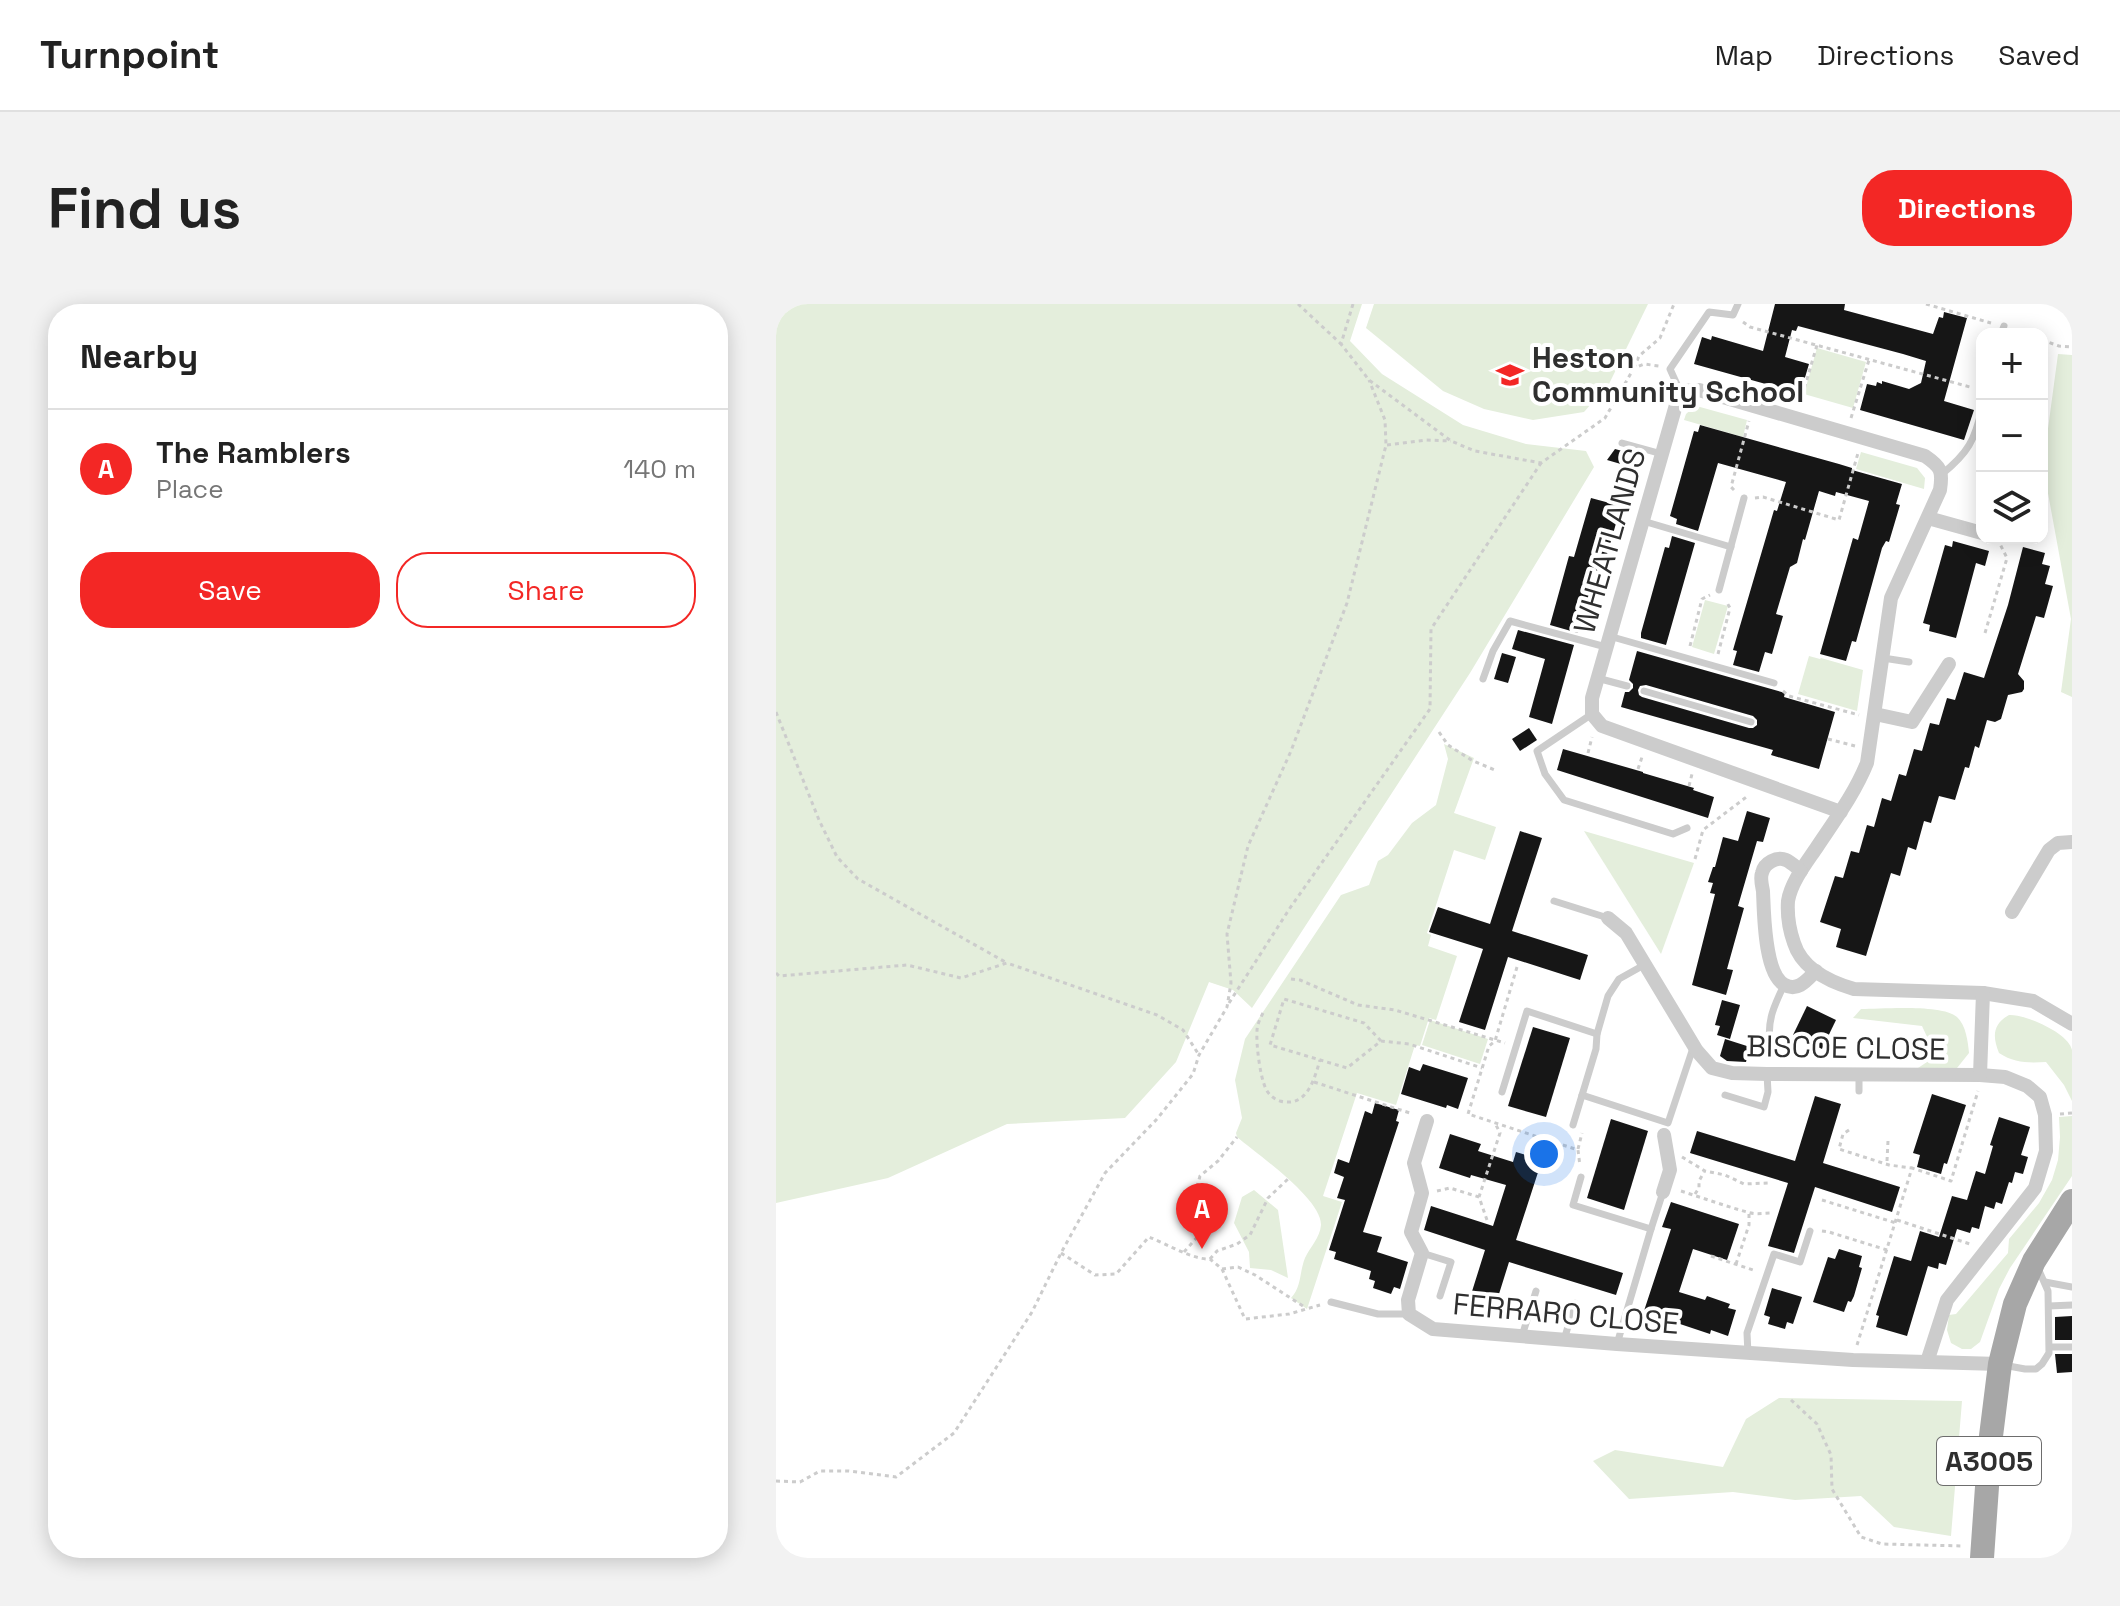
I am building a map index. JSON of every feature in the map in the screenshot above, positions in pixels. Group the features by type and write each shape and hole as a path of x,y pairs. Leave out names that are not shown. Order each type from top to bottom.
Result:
{"main road":[{"name":"A3005","path":"1982,1552 2000,1364 2015,1304 2040,1272 2072,1201"}],"street":[{"path":"1680,391 1699,390 1925,456 1936,464 1942,474 1940,490 1891,598 1867,763 1841,812 1801,871 1789,898 1788,924 1797,953 1835,984 1854,989 1983,993 2033,1001 2072,1024"},
{"name":"WHEATLANDS","path":"1592,714 1597,678 1680,391"},
{"path":"1928,518 1976,531"},
{"path":"1874,717 1912,722 1949,664"},
{"path":"1592,714 1602,726 1841,812"},
{"path":"2012,912 2049,850 2058,843 2072,842"},
{"path":"1801,871 1787,860 1777,859 1767,864 1762,873 1764,928 1772,968 1784,985 1803,985 1816,971"},
{"name":"BISCOE CLOSE","path":"1608,918 1626,933 1694,1046 1712,1068 1732,1073 2005,1077 2027,1086 2040,1097 2045,1115 2046,1151 2035,1188 1987,1249"},
{"name":"BISCOE CLOSE","path":"1980,1075 1983,993"},
{"name":"FERRARO CLOSE","path":"1427,1121 1414,1163 1422,1193 1411,1232 1422,1253 1408,1300 1409,1314 1433,1329 1748,1354 2000,1364"},
{"path":"1664,1188 1670,1170 1666,1135"},
{"path":"1927,1362 1947,1300 1987,1249"}],"lane":[{"path":"1680,391 1670,369 1709,312 1733,315 1738,304"},
{"path":"1942,474 1960,460 1976,433"},
{"path":"1622,443 1662,454"},
{"path":"1719,590 1744,498"},
{"path":"1643,521 1731,547"},
{"path":"1483,679 1493,651 1510,621 1686,658 1774,683"},
{"path":"1883,658 1909,662"},
{"path":"1597,678 1627,686"},
{"path":"1644,691 1751,722"},
{"path":"1592,714 1537,751 1545,774 1564,800 1673,834 1687,828"},
{"name":"BISCOE CLOSE","path":"1554,901 1608,918"},
{"path":"1573,1125 1608,996 1619,979 1644,965"},
{"path":"1770,1041 1768,1028 1772,1010 1784,985"},
{"path":"1502,1092 1527,1011 1597,1034"},
{"path":"1582,1095 1666,1135 1694,1046"},
{"path":"1725,1095 1764,1107 1768,1092 1767,1074"},
{"path":"1859,1074 1859,1091"},
{"path":"1581,1177 1573,1205 1651,1229"},
{"path":"1617,1344 1664,1188"},
{"path":"1748,1354 1747,1333 1774,1254 1800,1262 1810,1231"},
{"path":"1422,1253 1451,1262 1440,1296"},
{"path":"2040,1272 2072,1287"},
{"path":"2000,1364 2036,1369 2047,1358 2051,1347 2049,1306 2040,1272"},
{"path":"1522,1336 1536,1291"},
{"path":"1331,1302 1378,1314 1409,1314"},
{"path":"1564,1340 1575,1303"},
{"path":"2049,1306 2072,1305"},
{"path":"2051,1347 2072,1347"}],"path":[{"path":"1298,304 1341,344 1369,380 1451,441 1475,451 1541,463"},
{"path":"1341,344 1353,304"},
{"path":"776,1481 800,1482 820,1471 896,1477 954,1433 1032,1312 1105,1173 1157,1119 1193,1074 1199,1055 1227,1007 1290,908 1430,709 1431,629 1541,463 1605,418 1639,356 1660,338 1674,304"},
{"path":"1926,304 1997,328"},
{"path":"1733,315 1750,327 1976,389"},
{"path":"2048,342 2072,347"},
{"path":"1795,418 1817,345"},
{"path":"1847,433 1869,360"},
{"path":"1634,368 1644,364 1670,369"},
{"path":"1227,1007 1231,983 1227,934 1248,846 1291,751 1347,603 1386,445 1385,420 1369,380"},
{"path":"1753,406 1731,487 1744,498 1763,497 1839,520 1862,438"},
{"path":"1386,445 1426,440 1451,441"},
{"path":"1985,633 2007,558 2000,544"},
{"path":"1686,658 1702,599 1719,590 1730,608 1715,666"},
{"path":"1774,683 1789,696 1874,717"},
{"path":"776,712 837,857 858,879 1007,963 1157,1015 1183,1030 1199,1055"},
{"path":"1439,732 1448,745 1495,770"},
{"path":"1828,739 1869,751"},
{"path":"1695,859 1703,830 1754,792 1758,782"},
{"path":"776,973 779,976 907,965 961,978 1007,963"},
{"path":"1517,967 1495,1041 1489,1046 1468,1114 1578,1150"},
{"path":"1291,979 1358,1005 1395,1010 1495,1041"},
{"path":"1381,1041 1347,1068 1270,1045 1284,999 1364,1023 1381,1041 1409,1044 1482,1068"},
{"path":"1263,1013 1257,1027 1257,1041 1264,1082 1276,1099 1293,1102 1302,1098 1314,1082 1320,1060"},
{"path":"1849,1130 1843,1134 1839,1149 1951,1181 1980,1075"},
{"path":"1314,1082 1405,1110 1427,1121"},
{"path":"1487,1220 1479,1197 1500,1133 1495,1123"},
{"path":"1581,1177 1578,1150 1582,1133"},
{"path":"1666,1135 1705,1171 1725,1175 1744,1184 1768,1183"},
{"path":"1184,1252 1203,1226 1197,1187 1200,1176 1218,1161 1237,1137"},
{"path":"1888,1141 1889,1165"},
{"path":"1853,1360 1912,1168"},
{"path":"1695,1194 1705,1171"},
{"path":"1061,1253 1095,1275 1116,1274 1149,1237 1198,1260 1210,1259 1217,1251 1237,1244 1250,1235 1268,1198 1288,1179"},
{"path":"1422,1193 1450,1188 1479,1197"},
{"path":"1664,1188 1695,1194 1749,1213 1773,1213"},
{"path":"1822,1200 1987,1249"},
{"path":"1736,1264 1749,1225 1749,1213"},
{"path":"1810,1231 1829,1232 1888,1250"},
{"path":"1711,1256 1767,1275"},
{"path":"1210,1259 1222,1269 1245,1319 1289,1314 1331,1302"},
{"path":"1222,1269 1238,1267 1307,1309"},
{"path":"1791,1400 1817,1424 1831,1455 1832,1489 1861,1537 1882,1544 1982,1552"}],"green space":[{"path":"776,304 1362,304 1350,341 1382,374 1463,425 1526,444 1586,451 1594,467 1470,673 1252,1008 1233,990 1209,982 1176,1062 1125,1118 1007,1124 888,1178 776,1203"},
{"name":"Heston Community School","path":"1374,304 1648,304 1609,384 1584,412 1533,420 1484,409 1443,391 1366,328"},
{"path":"1817,348 1866,362 1853,408 1804,394"},
{"path":"2058,354 2072,355 2072,697 2061,692 2071,619 2048,493 2048,429"},
{"path":"1694,407 1747,420 1743,437 1684,420"},
{"path":"1861,452 1917,468 1925,478 1924,489 1856,469"},
{"path":"1705,600 1728,606 1714,654 1692,647"},
{"path":"1809,656 1863,670 1857,711 1798,694"},
{"path":"1444,744 1474,758 1454,813 1496,827 1485,860 1454,850 1427,933 1431,935 1428,946 1457,956 1436,1020 1429,1018 1420,1046 1415,1045 1396,1105 1357,1093 1323,1196 1342,1202 1307,1309 1291,1298 1299,1284 1305,1258 1320,1230 1318,1214 1300,1190 1237,1137 1242,1118 1235,1080 1245,1039 1341,895 1369,885 1378,861 1388,855 1412,823 1436,805 1448,759"},
{"path":"1584,831 1694,863 1661,954"},
{"path":"1861,1009 1926,1009 1949,1013 1963,1024 1969,1053 1957,1068 1918,1068 1936,1056 1922,1026 1853,1018"},
{"path":"2009,1015 2045,1026 2069,1044 2072,1050 2072,1101 2046,1062 2021,1062 1999,1053 1995,1031"},
{"path":"1430,1020 1488,1039 1480,1064 1422,1045"},
{"path":"2072,1116 2072,1176 2010,1268 1980,1342 1971,1349 1962,1349 1951,1343 1947,1330 1949,1315 1956,1314 2008,1253 2009,1239 2039,1203 2052,1180 2058,1160 2059,1117"},
{"path":"1254,1190 1278,1210 1288,1278 1271,1270 1250,1268 1249,1252 1234,1223 1242,1197"},
{"path":"1779,1398 1962,1401 1951,1536 1894,1527 1861,1496 1795,1500 1733,1492 1629,1499 1593,1461 1615,1450 1723,1467 1746,1419"}],"building":[{"path":"1775,304 1845,304 1844,310 1933,334 1944,312 1967,318 1944,401 1974,410 1964,440 1860,410 1867,384 1876,386 1877,382 1882,384 1882,381 1909,389 1921,383 1926,361 1903,354 1798,326 1796,331 1792,330 1785,357 1809,364 1801,391 1795,389 1794,392 1694,364 1702,337 1711,340 1712,336 1763,351"},
{"path":"1700,425 1902,484 1896,504 1900,505 1889,542 1886,541 1882,548 1856,642 1852,641 1846,661 1820,654 1853,538 1858,540 1869,501 1819,491 1797,563 1790,567 1776,614 1783,616 1772,654 1765,652 1759,672 1733,665 1737,651 1733,650 1735,643 1774,510 1777,511 1786,482 1718,463 1698,531 1676,524 1677,519 1670,516 1694,431 1698,432"},
{"path":"1615,449 1641,456 1638,469 1607,460"},
{"path":"1591,498 1617,505 1613,519 1617,520 1600,579 1597,578 1582,631 1578,633 1550,625 1569,556 1574,557"},
{"path":"1672,536 1695,543 1666,645 1641,638 1641,633 1665,547 1669,548"},
{"path":"1953,541 1989,551 1985,566 1976,563 1956,638 1929,631 1930,625 1923,623 1945,545 1952,547"},
{"path":"2023,547 2045,553 2042,564 2050,566 2045,584 2053,586 2044,618 2036,616 2018,674 2024,681 2024,689 2008,695 2001,719 1995,722 1987,720 1979,748 1975,746 1969,768 1965,767 1955,800 1939,796 1931,823 1924,821 1916,850 1908,847 1900,876 1891,873 1866,956 1836,947 1841,929 1820,922 1835,876 1843,878 1851,851 1859,853 1867,825 1874,827 1882,798 1891,801 1899,774 1906,776 1914,749 1922,751 1930,723 1939,725 1947,698 1955,700 1964,672 1984,678"},
{"path":"1518,630 1574,645 1552,724 1529,717 1545,659 1512,649"},
{"path":"1637,651 1785,693 1784,697 1835,712 1819,769 1771,755 1773,750 1621,707 1625,692 1633,688 1629,680","holes":["1646,685 1753,716 1757,725 1749,728 1642,697 1638,690"]},
{"path":"1502,653 1516,657 1508,683 1494,679"},
{"path":"1529,728 1537,740 1520,751 1512,739"},
{"path":"1563,749 1694,788 1714,797 1708,818 1557,770"},
{"path":"1747,811 1770,818 1763,842 1757,841 1738,906 1744,908 1727,969 1733,970 1726,995 1692,985 1715,894 1710,893 1713,883 1708,882 1723,837 1738,841"},
{"path":"1520,831 1542,838 1512,931 1588,955 1580,980 1508,957 1485,1030 1459,1022 1483,949 1429,932 1438,907 1490,924"},
{"path":"1722,1000 1740,1005 1730,1039 1717,1035 1720,1026 1715,1025"},
{"path":"1807,1006 1836,1020 1822,1049 1793,1035"},
{"path":"1533,1027 1570,1038 1546,1117 1508,1106"},
{"path":"1725,1039 1750,1047 1746,1062 1727,1061 1720,1056"},
{"path":"1423,1064 1468,1078 1458,1109 1401,1094 1409,1067 1420,1071"},
{"path":"1932,1094 1966,1105 1941,1174 1917,1167 1920,1155 1913,1153"},
{"path":"1815,1096 1841,1104 1823,1163 1900,1187 1892,1212 1815,1187 1794,1253 1768,1246 1788,1183 1690,1153 1697,1131 1795,1161"},
{"path":"1375,1103 1399,1110 1396,1121 1399,1122 1363,1232 1382,1237 1377,1252 1408,1262 1400,1289 1394,1287 1391,1294 1373,1288 1375,1281 1369,1279 1371,1271 1334,1259 1336,1252 1329,1250 1345,1200 1337,1198 1344,1177 1334,1173 1338,1159 1349,1163 1365,1111 1372,1114"},
{"path":"1999,1117 2030,1127 2021,1155 2028,1157 2023,1174 2015,1172 2002,1204 1996,1202 1994,1209 1985,1206 1979,1229 1972,1227 1970,1233 1957,1229 1946,1265 1939,1263 1938,1269 1928,1266 1907,1336 1876,1327 1879,1316 1876,1315 1894,1256 1911,1261 1920,1231 1939,1237 1952,1196 1967,1200 1976,1171 1985,1174"},
{"path":"1611,1119 1648,1131 1624,1210 1587,1198"},
{"path":"1450,1134 1481,1144 1478,1151 1513,1162 1516,1152 1542,1160 1516,1240 1623,1273 1616,1295 1509,1262 1494,1310 1469,1301 1485,1250 1424,1230 1431,1206 1493,1226 1506,1185 1439,1168"},
{"path":"1671,1202 1739,1224 1727,1260 1693,1249 1679,1292 1705,1300 1707,1296 1730,1304 1728,1308 1736,1310 1728,1336 1711,1330 1710,1334 1677,1323 1675,1331 1641,1320 1671,1229 1662,1227"},
{"path":"1839,1249 1862,1256 1854,1296 1851,1302 1848,1301 1844,1312 1813,1302 1828,1257 1835,1259"},
{"path":"1772,1288 1802,1297 1793,1324 1787,1322 1785,1329 1768,1324 1770,1317 1764,1315"},
{"path":"2072,1316 2072,1340 2055,1340 2055,1317"},
{"path":"2055,1354 2072,1354 2072,1372 2057,1373"}],"place":[{"name":"Heston Community School","path":"1510,375"},
{"name":"The Ramblers","path":"1202,1249"}]}
